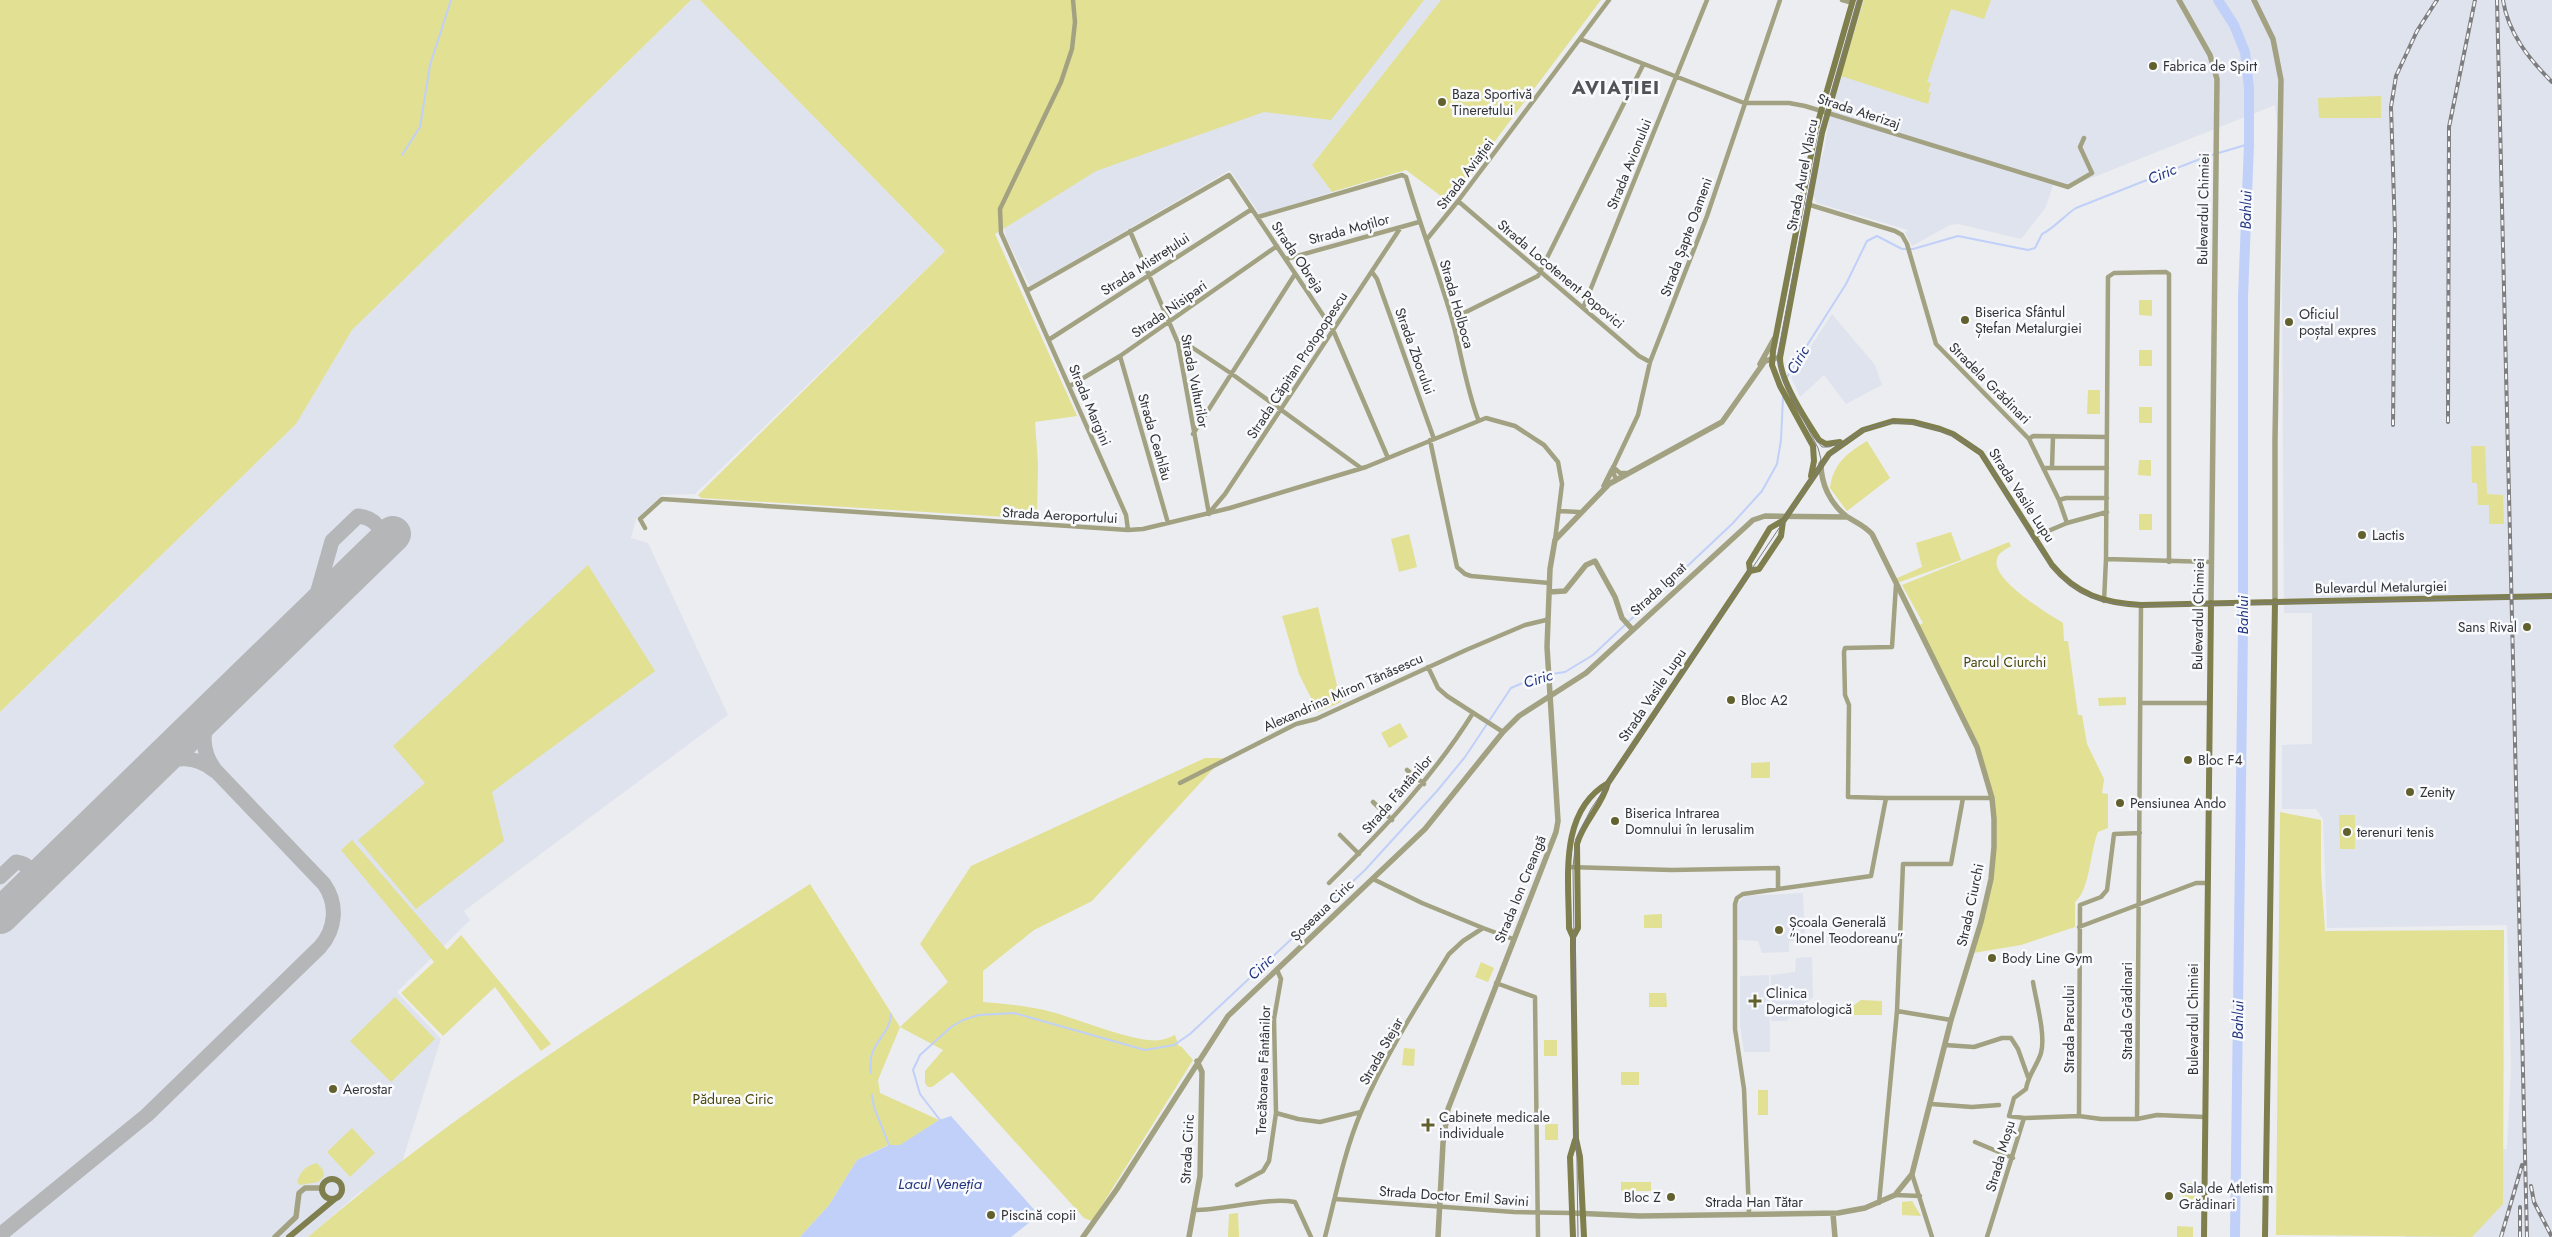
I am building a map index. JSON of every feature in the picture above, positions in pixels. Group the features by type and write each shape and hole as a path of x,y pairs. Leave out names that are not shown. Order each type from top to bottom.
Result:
{"main road":[{"name":"Strada Aurel Vlaicu","path":"1810,480 1814,461 1813,446 1780,386 1774,371 1772,358 1824,112 1856,2"},
{"name":"Strada Aurel Vlaicu","path":"1805,204 1780,358 1782,370 1818,440 1830,445 1846,440"},
{"name":"Strada Vasile Lupu","path":"1750,571 1759,569 1768,556 1781,536 1785,518 1821,464 1846,440 1872,426 1893,421 1920,423 1953,434 1981,453 2034,537 2061,575 2094,598 2141,605 2211,603"},
{"name":"Strada Vasile Lupu","path":"1573,937 1578,928 1576,867 1579,837 1603,797 1608,783 1750,571 1749,563 1770,528 1785,518"},
{"name":"Bulevardul Metalurgiei","path":"2211,603 2552,596"},
{"path":"2265,1237 2275,601"},
{"name":"Bulevardul Chimiei","path":"2204,1237 2211,603"},
{"name":"Strada Vasile Lupu","path":"1584,1237 1580,1156 1576,1139 1573,937 1570,928 1568,867 1571,840 1578,817 1594,792 1608,783"},
{"name":"Strada Vasile Lupu","path":"1573,1237 1570,1157 1576,1139"},
{"path":"289,1237 338,1198 342,1189 338,1180 328,1179 322,1191 322,1210"},
{"path":"322,1191 326,1199 338,1198"}],"street":[{"name":"Strada Margini","path":"1073,0 1075,22 1072,49 1061,82 1000,209 1001,233 1050,339 1126,515 1128,530"},
{"name":"Strada Aviației","path":"1427,239 1458,201 1609,0"},
{"name":"Strada Avionului","path":"1583,308 1707,0"},
{"name":"Strada Șapte Oameni","path":"1612,469 1638,415 1650,362 1707,216 1780,0"},
{"path":"1842,0 1856,2"},
{"name":"Bulevardul Chimiei","path":"2179,0 2202,37 2214,65 2216,79 2211,603"},
{"path":"2254,0 2272,39 2281,80 2275,436 2275,601"},
{"name":"Strada Aterizaj","path":"1580,39 1642,65 1744,103 1789,102 2068,187 2092,173 2080,147 2084,138"},
{"path":"1452,319 1538,276 1642,65"},
{"name":"Strada Obreja","path":"1130,231 1229,174 1333,330 1388,458"},
{"name":"Strada Holboca","path":"1258,217 1402,175 1406,177 1419,222 1427,239 1452,319 1478,419"},
{"name":"Strada Locotenent Popovici","path":"1458,201 1646,361 1650,362"},
{"name":"Stradela Grădinari","path":"1805,204 1896,231 1902,235 1936,344 2029,439 2059,500 2067,523"},
{"name":"Strada Mistrețului","path":"1050,339 1252,209"},
{"name":"Strada Moților","path":"1286,259 1419,222"},
{"name":"Strada Căpitan Protopopescu","path":"1209,514 1225,494 1401,227"},
{"path":"1028,290 1130,231"},
{"name":"Strada Vulturilor","path":"1130,231 1178,343 1209,514"},
{"name":"Strada Nisipari","path":"1070,386 1120,356 1278,246"},
{"name":"Strada Zborului","path":"1372,272 1377,279 1432,440 1458,567 1465,574 1471,576 1549,583"},
{"path":"2104,601 2107,512 2108,277 2114,273 2166,272 2169,274 2169,562"},
{"path":"1193,434 1296,274"},
{"name":"Strada Aurel Vlaicu","path":"1758,371 1760,362 1776,336"},
{"path":"1178,343 1193,348 1232,374 1361,468"},
{"name":"Strada Ceahlău","path":"1120,356 1168,523"},
{"path":"1772,358 1780,358"},
{"name":"Strada Aurel Vlaicu","path":"1555,540 1603,488 1626,473 1722,422 1765,361 1772,358"},
{"path":"1758,371 1768,366 1774,371"},
{"path":"1478,419 1493,418 1515,426 1553,454 1561,471 1560,511 1555,540"},
{"name":"Strada Aeroportului","path":"645,528 640,518 662,499 1128,530 1209,514 1361,468 1432,440 1478,419"},
{"path":"2029,439 2033,436 2107,437"},
{"path":"2052,468 2053,436"},
{"name":"Strada Ciurchi","path":"1821,464 1823,483 1835,505 1847,516 1862,524 1872,534 1977,747 1992,798 1994,819 1991,879 1973,953 1951,1020 1912,1174"},
{"path":"2043,468 2107,468"},
{"path":"1612,469 1620,473 1626,473"},
{"path":"1612,469 1616,479"},
{"path":"1603,488 1612,469"},
{"path":"1810,480 1823,483"},
{"path":"2059,500 2066,498 2107,498"},
{"path":"1560,511 1579,512"},
{"path":"2034,537 2067,523 2107,512"},
{"name":"Strada Ignat","path":"1551,697 1586,674 1631,628 1744,527 1765,516 1785,518"},
{"path":"1785,518 1847,516"},
{"name":"Strada Ion Creangă","path":"1438,1237 1443,1143 1448,1109 1556,832 1558,821 1546,620 1555,540"},
{"path":"2106,559 2211,562"},
{"path":"1549,592 1564,591 1586,565 1595,561 1615,597 1622,618 1631,628"},
{"path":"1896,585 1892,647 1845,648 1844,652 1845,696 1848,705 1848,797 1992,798"},
{"name":"Strada Grădinari","path":"2138,1119 2141,605"},
{"name":"Alexandrina Miron Tănăsescu","path":"1180,783 1296,724 1316,719 1525,625 1546,620"},
{"path":"1428,667 1438,688 1444,694 1500,730"},
{"name":"Șoseaua Ciric","path":"1083,1237 1117,1189 1228,1016 1431,822 1500,730 1527,710 1551,697"},
{"path":"2141,703 2209,703"},
{"name":"Strada Fântânilor","path":"1329,883 1392,820 1424,784 1475,714"},
{"path":"1407,770 1424,784"},
{"path":"1749,1213 1744,1089 1734,1029 1735,904 1737,898 1743,894 1871,876 1886,798"},
{"path":"1879,1203 1897,1011 1903,864 1951,864 1964,798"},
{"path":"1374,802 1392,820"},
{"name":"Strada Parcului","path":"2080,1116 2080,904 2101,898 2109,882 2113,836 2119,832 2140,833"},
{"path":"1340,835 1359,854"},
{"path":"1568,867 1672,870 1778,868 1778,889"},
{"path":"1373,879 1422,904 1513,939"},
{"path":"2079,926 2196,883 2207,883"},
{"name":"Strada Stejar","path":"1325,1237 1340,1176 1361,1112 1386,1064 1449,954 1463,941 1483,928"},
{"name":"Trecătoarea Fântânilor","path":"1237,1185 1253,1178 1266,1167 1276,1113 1274,1019 1281,980 1277,970"},
{"name":"Strada Moșu","path":"1986,1237 2013,1158 2024,1118 2009,1116 2008,1111 2014,1098 2026,1088 2028,1077 2042,1051 2032,982"},
{"path":"1496,984 1535,997 1538,1237"},
{"path":"1897,1011 1951,1020"},
{"path":"1945,1044 1974,1047 2002,1038 2011,1038 2018,1049 2028,1077"},
{"name":"Strada Ciric","path":"1189,1237 1200,1176 1202,1072 1198,1061"},
{"path":"1931,1104 1972,1107 1999,1105"},
{"path":"1276,1113 1320,1122 1361,1112"},
{"path":"2024,1118 2080,1116 2101,1119 2138,1119 2157,1116 2205,1117"},
{"path":"1975,1142 2013,1158"},
{"path":"1912,1174 1932,1237"},
{"name":"Strada Han Tătar","path":"1572,1213 1640,1216 1749,1213 1758,1216 1833,1214 1865,1208 1895,1196 1912,1174"},
{"path":"275,1237 296,1217 299,1193 306,1188 322,1191"},
{"path":"1895,1196 1920,1196"},
{"name":"Strada Doctor Emil Savini","path":"1335,1200 1572,1213"},
{"path":"1194,1210 1220,1210 1240,1205 1295,1202 1311,1237"},
{"path":"1833,1214 1834,1237"}],"shaded area":[{"path":"691,0 700,0 945,251 695,494 662,495 636,519 631,538 648,543 728,715 464,911 470,920 397,992 441,1039 395,1184 361,1191 308,1237 0,1237 0,712 296,424 352,330"},
{"path":"1081,0 1441,0 1312,165 1332,192 1260,215 1230,170 1030,286 1006,238 1004,224"},
{"path":"1854,0 2552,0 2552,1237 2405,1237 2404,1160 2507,1149 2511,1068 2507,925 2327,928 2323,819 2316,809 2282,809 2282,745 2312,744 2312,613 2284,613 2281,151 2275,105 2069,187 2054,182 2046,207 2021,239 1958,224 1950,225 1912,246 1905,233 1908,230 1817,203 1810,191 1824,150 1835,83 1861,3"},
{"path":"1832,314 1875,365 1882,385 1846,404 1824,375 1800,397 1791,377"},
{"path":"1803,893 1805,941 1789,941 1789,952 1762,953 1758,941 1736,940 1737,905 1744,896"},
{"path":"1812,957 1813,997 1786,1021 1771,1021 1771,975 1795,972 1796,958"},
{"name":"Clinica Dermatologică","path":"1769,975 1770,1052 1744,1052 1740,1025 1740,976"}],"green space":[{"path":"0,0 691,0 352,330 296,424 0,712"},
{"path":"700,0 1424,0 1331,120 1264,112 1096,171 995,234 1077,416 1035,422 1038,464 1037,519 701,498 698,495 945,251"},
{"name":"Baza Sportivă Tineretului","path":"1441,0 1601,0 1449,202 1406,170 1332,192 1312,165"},
{"path":"1864,0 1991,0 1984,19 1951,9 1927,82 1931,83 1928,92 1931,92 1928,104 1841,76"},
{"path":"2381,96 2381,118 2319,118 2318,98"},
{"path":"2139,300 2152,300 2152,316 2139,315"},
{"path":"2139,350 2152,350 2152,366 2139,366"},
{"path":"2088,390 2100,390 2100,414 2087,414"},
{"path":"2139,407 2152,407 2152,423 2139,423"},
{"path":"1867,441 1890,478 1847,511 1830,488 1834,472 1847,455"},
{"path":"2471,446 2485,446 2487,494 2503,495 2504,524 2489,524 2489,505 2478,505 2477,483 2472,483"},
{"path":"2139,460 2151,460 2151,476 2138,475"},
{"path":"2139,514 2152,514 2152,530 2139,530"},
{"path":"1951,532 1961,560 1897,583 1895,579 1922,567 1916,543"},
{"path":"1409,534 1417,567 1399,572 1391,539"},
{"name":"Parcul Ciurchi","path":"2009,542 2011,546 2001,553 1997,559 1997,567 2002,576 2022,595 2063,623 2064,641 2068,641 2078,715 2082,715 2087,744 2104,779 2102,793 2108,794 2108,828 2098,832 2095,840 2087,880 2084,889 2075,902 2075,927 2021,945 1973,953 1991,879 1994,819 1979,753 1918,626 1923,623 1902,585"},
{"path":"588,565 655,671 492,792 504,841 416,909 358,840 425,783 393,746"},
{"path":"1318,607 1341,702 1318,712 1299,674 1282,616"},
{"path":"2126,697 2126,705 2099,706 2098,698"},
{"path":"1400,723 1408,737 1389,748 1381,733"},
{"path":"1205,758 1223,758 1092,901 1034,930 983,971 983,1002 1043,1010 1138,1038 1161,1040 1175,1035 1179,1047 1181,1046 1193,1060 1092,1221 1084,1218 952,1072 932,1087 928,1087 925,1083 925,1071 943,1050 900,1027 948,982 920,944 971,866"},
{"path":"1770,762 1770,778 1751,778 1751,763"},
{"path":"2280,812 2321,820 2321,872 2325,931 2504,930 2503,1204 2472,1237 2276,1235"},
{"name":"terenuri tenis","path":"2339,815 2355,815 2355,849 2340,849"},
{"path":"352,840 447,950 461,935 551,1044 541,1051 495,987 443,1036 401,993 434,962 341,850"},
{"name":"Pădurea Ciric","path":"810,884 900,1027 878,1080 880,1093 939,1120 900,1146 888,1145 857,1160 829,1205 800,1237 308,1237 367,1188 490,1096 617,1009"},
{"path":"1662,914 1662,928 1644,928 1644,915"},
{"path":"1481,962 1494,968 1488,982 1475,977"},
{"path":"1649,993 1666,993 1667,1007 1649,1007"},
{"name":"Aerostar","path":"395,997 435,1039 391,1082 350,1041"},
{"path":"1861,1000 1882,1001 1882,1015 1854,1015 1854,1005"},
{"path":"1544,1040 1557,1040 1557,1056 1544,1056"},
{"path":"1404,1048 1415,1049 1414,1066 1402,1065"},
{"path":"1621,1072 1639,1072 1639,1085 1621,1085"},
{"path":"1758,1090 1768,1090 1768,1115 1758,1115"},
{"path":"1545,1124 1558,1124 1558,1140 1545,1140"},
{"path":"352,1128 375,1153 350,1177 327,1152"},
{"path":"317,1163 323,1170 324,1176 318,1182 300,1185 297,1182 302,1172 310,1165"},
{"path":"1621,1182 1651,1182 1651,1191 1621,1191"},
{"path":"2182,1183 2196,1183 2196,1210 2182,1210"},
{"path":"1912,1201 1921,1216 1902,1215 1902,1202"},
{"path":"1238,1213 1239,1237 1228,1237 1229,1214"},
{"path":"2177,1226 2193,1227 2193,1237 2177,1237"}],"water":[{"name":"Lacul Veneția","path":"951,1116 1039,1215 1011,1237 800,1237 829,1205 857,1160 889,1145 900,1145 939,1120"}],"waterway":[{"path":"402,155 420,127 430,65 451,0"},
{"name":"Bahlui","path":"2218,0 2234,25 2245,52 2249,88 2249,144 2243,297 2243,631 2235,1237"},
{"name":"Ciric","path":"1787,377 1846,284 1867,241 1877,236 1902,249 1913,249 1958,236 2028,250 2035,248 2042,234 2076,208 2205,157 2249,144"},
{"name":"Ciric","path":"940,1120 920,1094 913,1070 920,1055 951,1027 963,1020 979,1015 1014,1013 1145,1050 1174,1045 1190,1034 1365,870 1437,791 1465,757 1511,688 1539,676 1565,672 1593,655 1732,524 1762,491 1777,464 1781,440 1783,397"},
{"path":"871,1073 870,1063 872,1054 887,1029 891,1014"},
{"path":"872,1095 874,1107 889,1145"}],"taxiway":[{"path":"263,660 310,610 317,594 332,541 358,516 369,519 377,525 382,533 383,542 377,559 369,565 358,568"},
{"path":"0,1235 147,1115 320,947 329,932 332,924 333,908 332,900 324,884 211,764 207,756 204,740 206,724 214,709"},
{"path":"155,767 170,760 186,759 201,762 215,771"},
{"path":"0,877 16,862 24,864 34,875 35,882 30,894 24,899 15,901"}],"runway":[{"path":"0,916 393,534"}],"tram line":[{"path":"1817,470 1821,459 1818,448 1782,377 1777,358 1820,133 1858,0"},
{"path":"1578,1237 1573,867 1576,839 1591,809 1814,476 1839,447 1853,437 1867,429 1883,424 1900,423 1938,430 1972,446 1985,459 2036,544 2053,568 2061,577 2080,591 2108,602 2141,606 2552,597"},
{"path":"1813,436 1822,447 1829,447 1840,443"}],"railway":[{"path":"2393,425 2395,232 2391,107 2396,76 2417,31 2437,0"},
{"path":"2448,422 2449,127 2475,0"},
{"path":"2497,0 2527,1237"},
{"path":"2503,0 2510,23 2521,45 2552,82"},
{"path":"2501,1237 2522,1165"},
{"path":"2531,1186 2534,1202 2552,1237"},
{"path":"2520,1207 2520,1237"}],"place":[{"name":"Fabrica de Spirt","path":"2153,66"},
{"name":"Baza Sportivă Tineretului","path":"1442,102"},
{"name":"Biserica Sfântul Ștefan Metalurgiei","path":"1965,320"},
{"name":"Oficiul poștal expres","path":"2289,322"},
{"name":"Lactis","path":"2362,535"},
{"name":"Sans Rival","path":"2527,627"},
{"name":"Bloc A2","path":"1731,700"},
{"name":"Bloc F4","path":"2188,760"},
{"name":"Zenity","path":"2410,792"},
{"name":"Pensiunea Ando","path":"2120,803"},
{"name":"Biserica Intrarea Domnului în Ierusalim","path":"1615,821"},
{"name":"terenuri tenis","path":"2347,832"},
{"name":"Școala Generală “Ionel Teodoreanu”","path":"1779,930"},
{"name":"Body Line Gym","path":"1992,958"},
{"name":"Clinica Dermatologică","path":"1755,1001"},
{"name":"Aerostar","path":"333,1089"},
{"name":"Cabinete medicale individuale","path":"1428,1125"},
{"name":"Sala de Atletism Grădinari","path":"2169,1196"},
{"name":"Bloc Z","path":"1671,1197"},
{"name":"Piscină copii","path":"991,1215"}],"district":[{"name":"AVIAȚIEI","path":"1616,87"}]}
